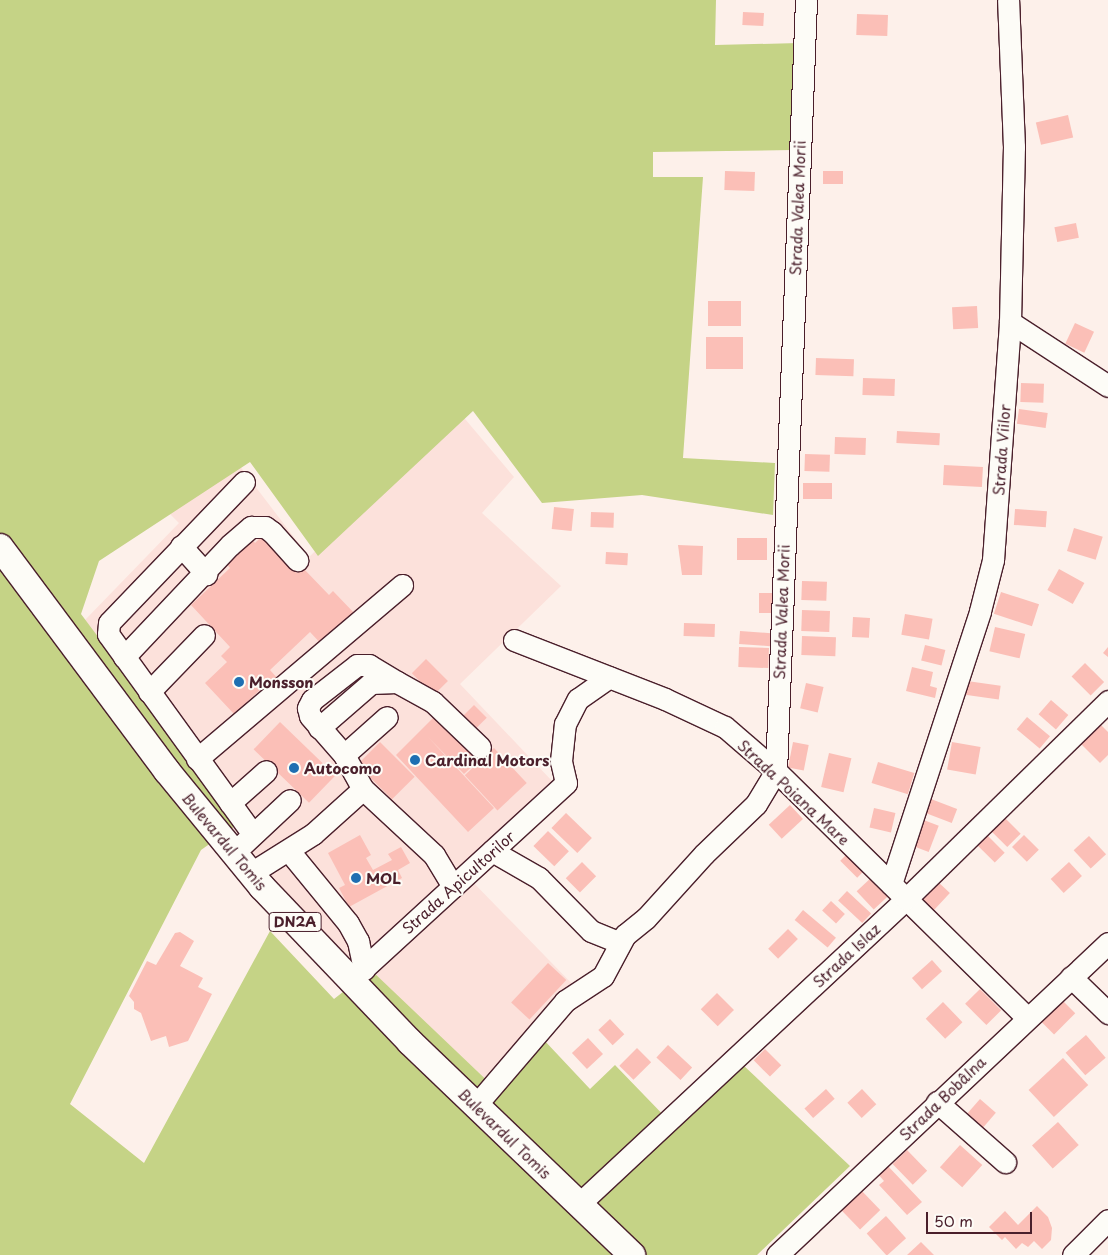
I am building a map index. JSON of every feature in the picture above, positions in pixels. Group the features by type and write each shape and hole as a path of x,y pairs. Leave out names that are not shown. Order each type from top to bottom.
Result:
{"main road":[{"name":"Bulevardul Tomis","path":"0,547 167,772 251,873 357,975 476,1105 632,1255"},
{"name":"Bulevardul Tomis","path":"0,569 157,779 253,895 395,1044 568,1210 608,1255"}],"street":[{"name":"Strada Valea Morii","path":"476,1105 565,1001 603,976 620,944 756,804 776,771 806,0"},
{"name":"Strada Viilor","path":"891,884 980,612 993,560 1010,322 1014,148 1008,0"},
{"path":"1010,322 1108,386"},
{"path":"244,482 109,623 108,634 253,834"},
{"path":"124,658 206,574 242,533 257,526 272,532 298,560"},
{"path":"181,546 206,574"},
{"path":"197,759 402,585"},
{"path":"149,692 204,635"},
{"name":"Strada Poiana Mare","path":"514,640 609,677 725,727 776,771 1026,1017"},
{"name":"Strada Apicultorilor","path":"357,975 566,784 561,761 565,724 578,699 609,677"},
{"path":"453,887 434,855 364,789 344,755 319,728 371,683 397,682 433,702 480,747"},
{"name":"Strada Islaz","path":"579,1204 906,899 1108,701"},
{"path":"344,755 387,717"},
{"path":"230,803 266,771"},
{"path":"251,873 289,851 364,789"},
{"path":"234,853 290,800"},
{"path":"289,851 348,923 358,941 357,975"},
{"path":"492,851 539,878 591,930 620,944"},
{"name":"Strada Bobâlna","path":"777,1255 1026,1017 1108,943"},
{"path":"1071,977 1108,1013"},
{"path":"937,1102 1005,1162"},
{"path":"1084,1252 1108,1220"}],"shaded area":[{"path":"460,413 514,477 482,513 561,586 460,684 553,782 466,875 582,994 498,1091 371,971 361,978 229,831 238,823 85,620 179,523 170,514 239,465 309,557"}],"green space":[{"path":"0,0 716,0 715,45 799,43 792,150 653,152 653,177 703,177 683,458 775,463 773,515 642,495 542,503 473,411 318,556 250,462 99,561 81,614 238,824 201,850 70,1104 144,1163 270,931 334,999 371,970 498,1091 543,1039 590,1089 615,1065 673,1125 742,1064 850,1166 757,1255 0,1255"}],"building":[{"path":"743,12 764,13 763,26 742,25"},
{"path":"857,14 888,15 887,36 856,35"},
{"path":"1068,115 1073,137 1041,145 1036,122"},
{"path":"725,171 755,172 754,191 724,190"},
{"path":"823,171 843,171 843,184 823,184"},
{"path":"1076,223 1079,238 1057,242 1054,227"},
{"path":"708,301 741,301 741,326 708,326"},
{"path":"977,306 978,328 953,329 952,307"},
{"path":"1075,323 1094,332 1084,353 1065,344"},
{"path":"706,337 743,337 743,369 706,369"},
{"path":"816,358 854,359 853,376 815,375"},
{"path":"863,378 895,379 894,396 862,395"},
{"path":"1021,383 1044,384 1043,403 1020,402"},
{"path":"1019,409 1048,413 1046,428 1017,424"},
{"path":"897,431 940,433 939,445 896,443"},
{"path":"835,437 866,438 865,455 834,454"},
{"path":"805,454 830,455 829,472 804,471"},
{"path":"944,465 983,467 982,487 943,485"},
{"path":"803,483 832,483 832,499 803,499"},
{"path":"554,507 574,509 572,531 552,529"},
{"path":"1015,509 1047,511 1046,527 1014,525"},
{"path":"591,512 614,513 613,528 590,527"},
{"path":"1074,528 1103,537 1096,560 1067,551"},
{"path":"262,536 297,573 303,568 329,595 333,591 357,616 324,647 310,632 270,670 279,680 267,691 263,687 234,714 205,683 227,662 221,656 230,647 191,605 230,568 224,561 250,537 255,543"},
{"path":"737,538 767,538 767,560 737,560"},
{"path":"678,545 703,546 702,575 682,575"},
{"path":"606,552 628,553 627,565 605,564"},
{"path":"1059,569 1084,583 1073,604 1047,590"},
{"path":"802,581 827,582 826,601 801,600"},
{"path":"1001,592 1039,604 1032,626 994,614"},
{"path":"759,593 773,593 773,613 759,613"},
{"path":"802,610 830,611 829,632 801,631"},
{"path":"905,614 933,619 929,640 901,635"},
{"path":"853,617 870,618 869,638 852,637"},
{"path":"684,623 715,624 715,637 684,636"},
{"path":"995,627 1025,634 1020,658 989,651"},
{"path":"740,631 771,633 770,646 739,644"},
{"path":"802,636 836,637 835,656 801,655"},
{"path":"925,645 945,650 942,666 921,661"},
{"path":"739,647 769,648 768,668 738,667"},
{"path":"1108,647 1108,657 1103,653"},
{"path":"426,659 448,681 434,695 412,673"},
{"path":"1085,663 1104,682 1091,696 1072,676"},
{"path":"912,667 933,672 930,686 937,688 935,698 906,691"},
{"path":"967,681 1001,686 999,700 965,695"},
{"path":"806,683 824,687 818,712 800,708"},
{"path":"1051,700 1068,715 1056,729 1039,714"},
{"path":"474,705 487,718 475,730 462,717"},
{"path":"436,715 479,760 464,774 428,737 494,808 468,832 396,755"},
{"path":"1027,717 1050,736 1040,749 1017,729"},
{"path":"280,722 335,775 309,803 254,749"},
{"path":"1101,725 1108,732 1108,755 1100,763 1081,744"},
{"path":"380,742 415,777 392,799 357,765"},
{"path":"793,742 809,745 804,771 788,768"},
{"path":"952,742 981,747 976,775 947,770"},
{"path":"494,748 527,783 497,810 465,775"},
{"path":"829,753 851,758 844,792 821,787"},
{"path":"878,762 914,773 908,794 872,783"},
{"path":"931,799 957,809 952,823 926,813"},
{"path":"790,805 803,819 782,839 769,825"},
{"path":"874,808 895,813 891,832 870,827"},
{"path":"566,813 592,838 577,853 551,828"},
{"path":"1003,816 1021,834 1007,847 990,829"},
{"path":"921,819 939,826 929,852 911,845"},
{"path":"548,831 569,851 554,866 533,846"},
{"path":"360,835 371,855 366,858 373,870 392,860 388,854 401,847 410,863 398,870 402,878 349,907 339,888 345,885 328,853"},
{"path":"987,835 1005,853 995,863 977,845"},
{"path":"1024,835 1039,850 1027,862 1012,847"},
{"path":"1089,836 1106,854 1091,869 1074,850"},
{"path":"848,853 865,870 857,878 840,861"},
{"path":"582,862 596,876 580,892 566,878"},
{"path":"1069,862 1082,876 1064,893 1051,879"},
{"path":"872,877 889,895 874,910 857,891"},
{"path":"936,880 950,893 933,911 919,898"},
{"path":"847,891 871,914 862,923 838,901"},
{"path":"831,901 845,914 836,923 822,911"},
{"path":"803,910 836,938 828,948 795,920"},
{"path":"788,929 798,939 778,959 768,949"},
{"path":"180,932 194,941 180,966 203,978 198,987 212,994 188,1041 169,1047 166,1036 151,1041 141,1013 134,1009 134,1002 129,996 147,961 156,965 175,933"},
{"path":"932,960 942,971 922,989 912,978"},
{"path":"548,963 566,980 529,1020 511,1002"},
{"path":"980,989 1001,1010 986,1025 965,1004"},
{"path":"717,993 734,1010 718,1026 701,1009"},
{"path":"1059,997 1075,1013 1054,1034 1038,1018"},
{"path":"943,1002 962,1022 945,1039 926,1019"},
{"path":"610,1019 624,1034 613,1045 598,1030"},
{"path":"1086,1035 1106,1058 1085,1075 1066,1053"},
{"path":"588,1038 603,1054 587,1069 572,1053"},
{"path":"668,1045 692,1068 681,1080 656,1057"},
{"path":"637,1048 651,1062 633,1080 619,1066"},
{"path":"765,1049 781,1065 770,1077 754,1060"},
{"path":"1063,1058 1088,1085 1054,1117 1029,1090"},
{"path":"826,1089 835,1099 813,1118 804,1108"},
{"path":"862,1089 876,1104 862,1118 847,1103"},
{"path":"980,1099 996,1113 982,1129 966,1115"},
{"path":"1058,1122 1079,1145 1053,1168 1032,1145"},
{"path":"960,1145 982,1165 962,1187 940,1167"},
{"path":"907,1150 927,1171 913,1185 893,1164"},
{"path":"886,1164 922,1202 907,1215 879,1185 884,1181 877,1173"},
{"path":"858,1187 880,1210 860,1229 838,1206"},
{"path":"1037,1206 1048,1217 1052,1228 1051,1240 1042,1249 1034,1241 1028,1247 1022,1243 1016,1249 1005,1237 1002,1240 989,1227 1005,1211 1018,1225"},
{"path":"886,1216 906,1238 886,1255 867,1233"},
{"path":"921,1242 934,1255 907,1255"}],"place":[{"name":"Monsson","path":"239,682"},
{"name":"Cardinal Motors","path":"415,760"},
{"name":"Autocomo","path":"294,768"},
{"name":"MOL","path":"356,878"}]}
